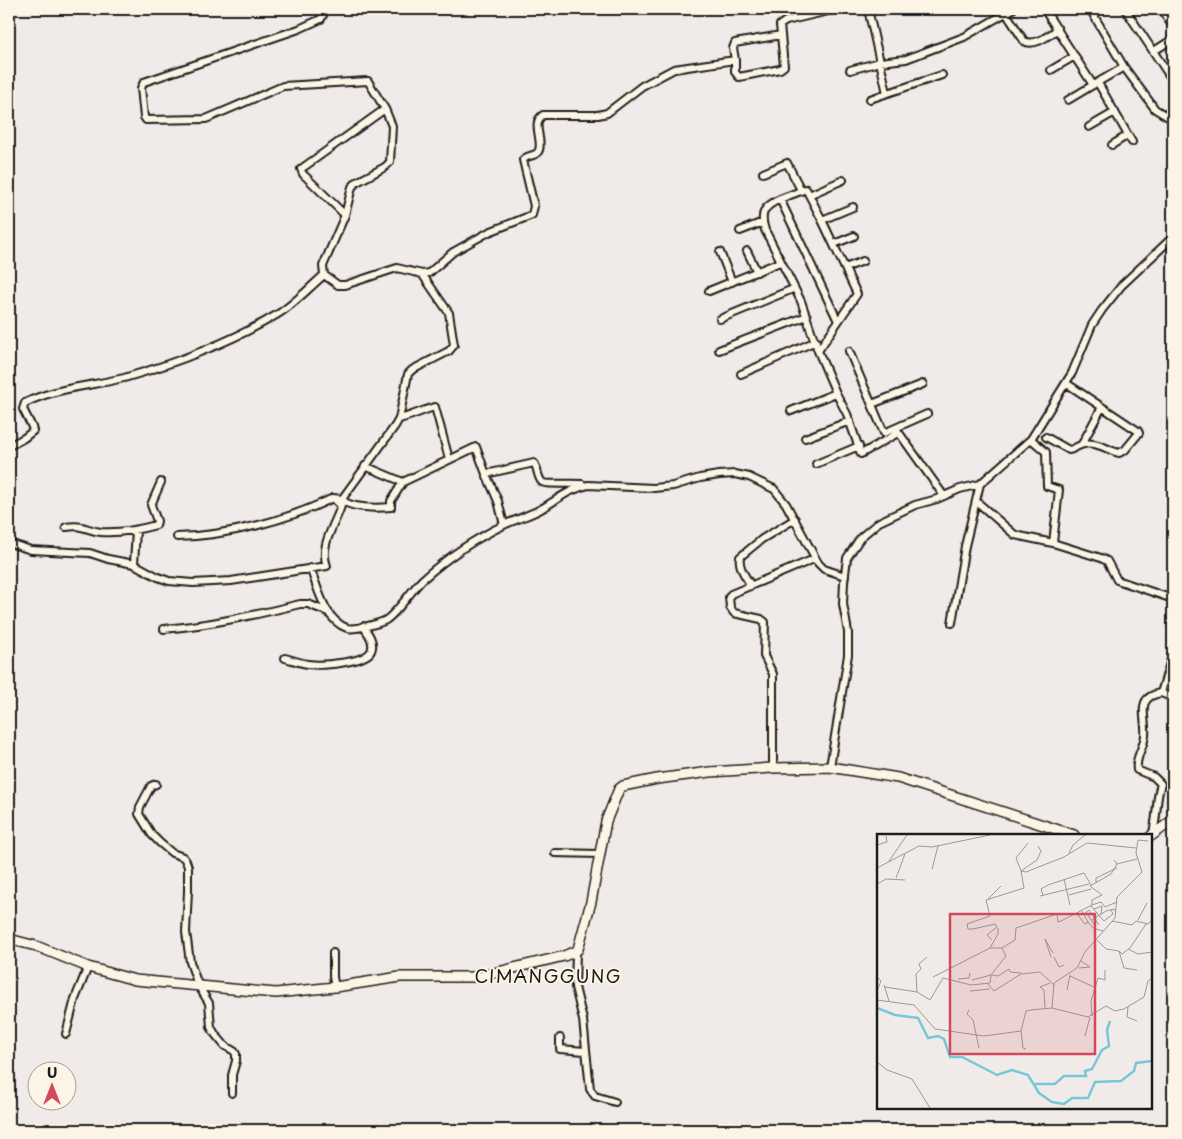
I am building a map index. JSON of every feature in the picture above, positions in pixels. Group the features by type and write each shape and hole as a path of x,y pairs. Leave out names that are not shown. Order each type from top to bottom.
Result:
{"street":[{"path":"323,9 324,12 321,19 299,29 144,82 141,88 145,119 149,121 206,120 279,87 358,81 368,82 385,109 392,126 392,150 390,163 354,185 350,192 345,215 323,266 324,275 338,285 345,285 397,268 422,274 429,273 453,252 489,232 532,215 534,206 523,160 526,156 536,154 539,151 538,123 543,115 598,115 607,112 642,86 674,69 735,60"},
{"path":"781,35 735,43 733,48 735,72 738,77 780,69 784,66 781,35 780,25 786,21 837,9"},
{"path":"868,9 887,93"},
{"path":"850,70 880,62 906,59 964,37 1013,9"},
{"path":"1044,9 1115,112 1132,142"},
{"path":"1090,9 1124,67 1155,109 1173,120"},
{"path":"1126,9 1173,81"},
{"path":"1161,9 1173,27"},
{"path":"1006,12 1024,41 1028,43 1035,42 1058,29"},
{"path":"1154,51 1173,39"},
{"path":"1051,70 1076,56"},
{"path":"1068,100 1124,67"},
{"path":"870,99 942,75"},
{"path":"345,215 303,174 301,169 385,109"},
{"path":"1089,127 1115,112"},
{"path":"1112,145 1128,135"},
{"path":"764,173 787,163 801,190"},
{"path":"809,195 843,180"},
{"path":"818,351 857,294 806,189 767,206 763,213 762,222 806,316 818,351 836,394 850,421 861,454 926,414"},
{"path":"780,199 838,321"},
{"path":"822,220 854,207"},
{"path":"740,231 762,222"},
{"path":"834,244 854,236"},
{"path":"830,767 848,655 848,632 844,604 847,558 861,537 879,522 915,505 980,484 1031,439 1072,373 1092,325 1102,310 1122,285 1173,236"},
{"path":"747,251 757,272"},
{"path":"720,252 732,282"},
{"path":"845,268 863,261"},
{"path":"709,291 780,262"},
{"path":"342,499 399,419 408,374 449,351 454,341 449,313 422,274"},
{"path":"9,446 33,431 23,409 25,403 65,389 100,384 154,368 244,332 279,313 324,275"},
{"path":"720,319 793,289"},
{"path":"720,350 806,316"},
{"path":"741,374 816,341"},
{"path":"849,351 884,433 897,431"},
{"path":"1066,383 1139,433 1126,450 1121,453 1097,444 1082,444"},
{"path":"872,404 923,384"},
{"path":"791,410 836,394"},
{"path":"399,419 435,407 449,459"},
{"path":"1046,437 1069,450 1078,448 1102,407"},
{"path":"805,438 850,421"},
{"path":"897,431 944,496"},
{"path":"1031,439 1046,452 1047,486 1059,490 1054,543"},
{"path":"816,464 859,446"},
{"path":"177,538 196,537 272,522 314,508 333,498 342,499 346,504 356,506 391,507 391,501 402,482 476,447 498,502 504,525"},
{"path":"486,474 534,463 542,482 547,484 567,483 654,488 673,486 700,478 735,474 749,477 774,490 786,504 814,560 824,568 845,576"},
{"path":"365,466 402,482"},
{"path":"66,527 80,525 102,532 136,530 157,524 151,504 161,482"},
{"path":"952,623 965,546 980,484"},
{"path":"164,629 214,623 300,604 308,604 328,612 349,628 386,620 421,580 464,547 504,525 541,509 565,492 588,485"},
{"path":"9,542 32,550 90,553 134,564 169,581 193,584 284,574 327,566 324,559 327,538 334,526 341,506 333,498"},
{"path":"976,501 1015,535 1054,543 1107,561 1117,580 1173,599"},
{"path":"751,586 741,566 740,556 762,539 795,519"},
{"path":"134,564 136,530"},
{"path":"773,768 773,674 764,656 765,622 734,613 728,600 731,594 814,560"},
{"path":"310,568 328,612"},
{"path":"286,658 315,665 362,658 372,648 370,635 363,626"},
{"path":"1161,694 1173,653"},
{"path":"1152,834 1160,784 1154,778 1137,770 1136,762 1146,736 1143,708 1148,697 1151,695 1161,694 1173,698"},
{"path":"9,939 36,946 88,967 135,980 276,993 335,987 400,977 477,977 576,951 580,946 591,902 606,821 617,792 624,786 657,779 710,772 830,767 898,778 1071,834"},
{"path":"156,784 151,786 140,806 139,814 152,835 172,853 183,857 186,861 188,867 186,932 190,962 198,985 209,1003 211,1027 225,1046 236,1054 232,1075 232,1093"},
{"path":"1152,835 1173,820"},
{"path":"555,853 600,854"},
{"path":"576,951 575,987 583,1020 591,1093 594,1096 615,1102"},
{"path":"333,953 335,987"},
{"path":"66,1034 75,999 88,967"},
{"path":"560,1038 560,1049 585,1051"}],"district":[{"name":"CIMANGGUNG","path":"548,975"}]}
